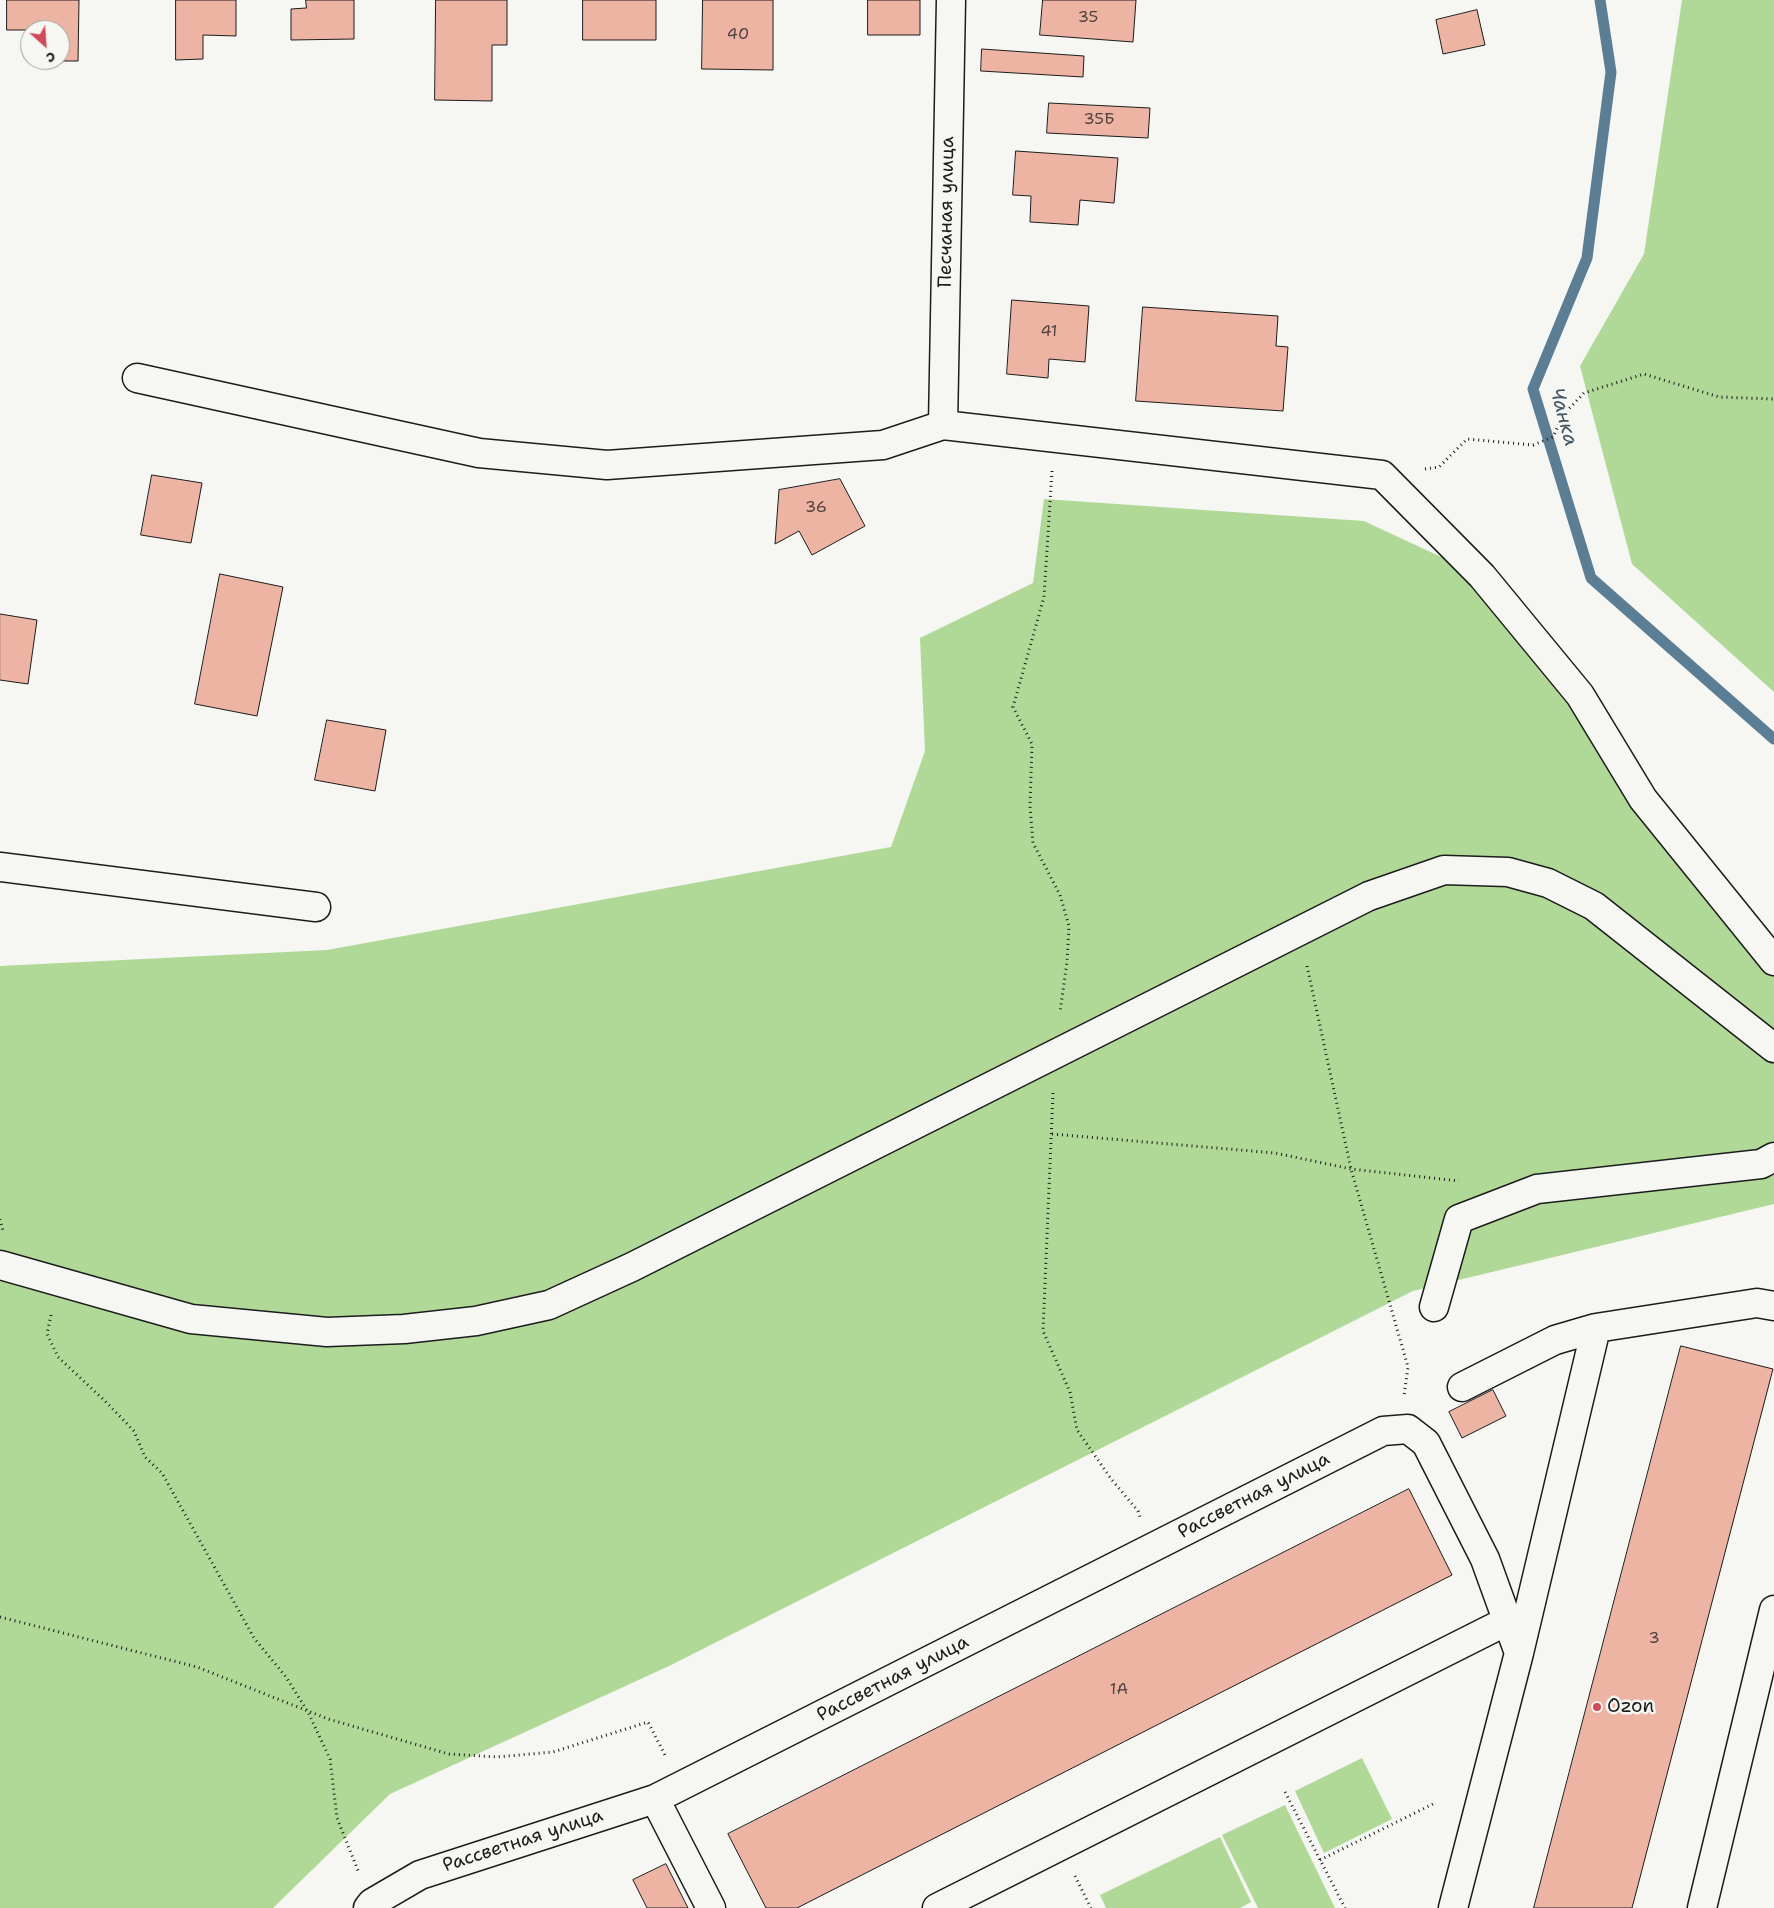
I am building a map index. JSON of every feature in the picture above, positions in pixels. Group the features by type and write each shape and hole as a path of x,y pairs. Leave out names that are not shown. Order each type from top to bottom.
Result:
{"street":[{"name":"Песчаная улица","path":"943,425 951,0"},
{"path":"137,378 479,452 607,465 883,445 943,425 1382,475 1482,576 1580,695 1643,799 1774,961"},
{"path":"0,868 316,907"},
{"path":"0,1265 191,1319 327,1332 404,1329 476,1321 548,1305 641,1262 1369,896 1444,870 1508,872 1548,883 1594,906 1774,1048"},
{"path":"1434,1307 1459,1219 1537,1189 1761,1164 1774,1157"},
{"path":"1462,1387 1555,1340 1596,1328 1757,1303 1774,1306"},
{"path":"1453,1908 1519,1653 1596,1328"},
{"path":"1403,1430 1426,1443 1485,1559 1519,1653"},
{"name":"Рассветная улица","path":"378,1906 420,1874 655,1799 1383,1431 1403,1430"},
{"path":"1702,1908 1774,1610"},
{"path":"936,1908 1507,1621"},
{"path":"655,1799 711,1908"}],"path":[{"path":"1439,467 1467,439 1533,445 1553,437 1564,415 1584,393 1644,374 1719,397 1774,399"},
{"path":"1054,438 1044,597 1013,707 1032,744 1030,806 1034,843 1060,895 1069,926 1067,962 1055,1054 1043,1331 1070,1392 1077,1430 1112,1480 1138,1511 1152,1548"},
{"path":"1300,931 1351,1169 1408,1367 1403,1430"},
{"path":"1052,1134 1275,1153 1351,1169 1468,1182"},
{"path":"58,1281 47,1334 58,1357 106,1401 134,1431 145,1457 162,1472 254,1638 286,1677 308,1712 330,1759 337,1818 378,1906"},
{"path":"0,1617 197,1667 328,1719 449,1754 497,1757 553,1752 648,1722 681,1786"},
{"path":"1285,1792 1345,1908"},
{"path":"1320,1860 1433,1804"}],"green space":[{"path":"1682,0 1774,0 1774,692 1632,564 1580,366 1644,254"},
{"path":"1044,499 1364,521 1482,576 1774,961 1774,1204 1413,1291 669,1666 390,1794 273,1908 0,1908 0,966 327,950 891,847 925,751 920,638 1033,583"},
{"path":"1362,1758 1392,1819 1324,1853 1295,1791"},
{"path":"1285,1805 1335,1908 1258,1908 1222,1835"},
{"path":"1220,1837 1251,1902 1240,1908 1106,1908 1100,1895"}],"building":[{"path":"7,0 79,0 78,61 70,61 70,20 20,20 20,30 7,30"},
{"path":"176,0 236,0 236,36 203,35 203,59 176,60"},
{"path":"306,0 354,0 354,39 291,40 291,9 306,8"},
{"path":"436,0 507,0 507,45 492,45 492,101 435,100"},
{"path":"583,0 656,0 656,40 583,40"},
{"path":"703,0 773,0 773,70 702,69"},
{"path":"868,0 920,0 920,35 868,35"},
{"path":"1043,0 1136,0 1133,42 1040,35"},
{"path":"1477,10 1485,45 1443,54 1436,20"},
{"path":"982,49 1084,56 1083,77 981,71"},
{"path":"1049,103 1150,108 1148,138 1047,133"},
{"path":"1016,151 1118,158 1114,203 1080,200 1078,225 1030,222 1031,196 1013,195"},
{"path":"1012,300 1089,306 1085,362 1049,359 1048,378 1007,374"},
{"path":"1143,307 1278,316 1276,346 1288,347 1283,411 1136,401"},
{"path":"152,475 202,483 191,543 141,535"},
{"path":"840,479 865,526 812,555 799,531 775,544 779,490"},
{"path":"220,574 283,587 257,716 195,704"},
{"path":"0,614 37,620 28,684 0,680"},
{"path":"327,720 386,730 375,791 315,780"},
{"path":"1681,1346 1773,1369 1632,1908 1534,1908"},
{"path":"1493,1390 1506,1416 1462,1438 1449,1412"},
{"path":"1409,1489 1452,1575 797,1908 766,1908 728,1834"},
{"path":"666,1864 688,1908 647,1908 633,1880"}],"waterway":[{"name":"Чанка","path":"1600,0 1611,72 1587,258 1533,389 1591,578 1774,739"}],"place":[{"name":"Ozon","path":"1597,1707"}]}
